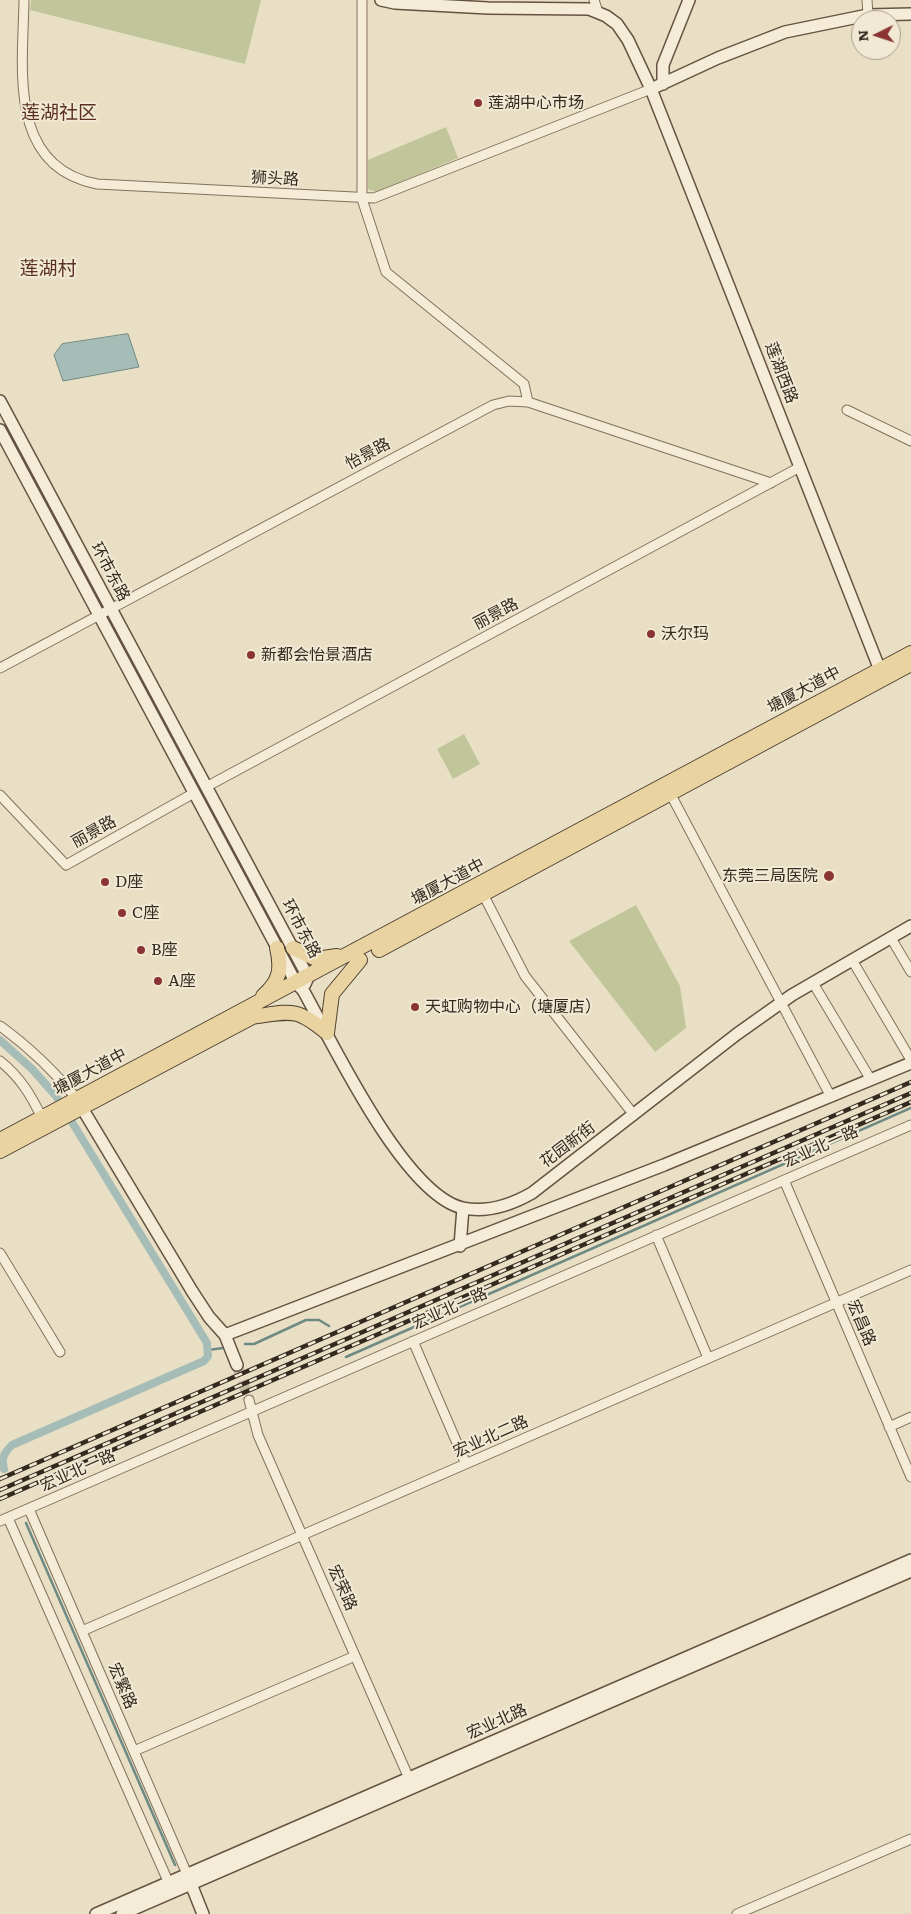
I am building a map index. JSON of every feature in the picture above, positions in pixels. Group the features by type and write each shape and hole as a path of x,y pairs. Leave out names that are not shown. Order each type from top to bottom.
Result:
{"main road":[{"path":"381,0 488,8 589,8 598,12"},
{"path":"663,84 663,65 689,0"},
{"name":"莲湖西路","path":"598,12 617,24 628,40 652,89 880,670"},
{"path":"652,89 718,58 785,32 851,18"},
{"name":"环市东路","path":"0,401 293,948 302,983"},
{"name":"环市东路","path":"0,430 277,948 302,983"},
{"name":"塘厦大道中","path":"358,955 911,653"},
{"name":"塘厦大道中","path":"0,1140 76,1105 250,1013 302,983 483,894 911,664"},
{"name":"花园新街","path":"302,983 327,1033 383,1134 421,1179 446,1201 463,1208 491,1209 513,1204 532,1193 781,1002 911,926"},
{"path":"250,1013 277,981 280,966 277,948"},
{"path":"293,948 310,958 322,960 358,955"},
{"path":"327,1033 332,994 358,955"},
{"path":"250,1013 295,1012 306,1016 327,1033"},
{"path":"225,1334 460,1246 831,1097 911,1061"},
{"path":"76,1105 209,1317 225,1334 237,1365"},
{"name":"塘厦大道中","path":"0,1151 48,1118"},
{"path":"460,1246 463,1208"},
{"name":"宏业北路","path":"411,1783 911,1560"},
{"name":"宏业北路","path":"96,1914 170,1887 911,1571"},
{"path":"189,1879 203,1914"},
{"name":"宏业北路","path":"122,1914 170,1887"}],"street":[{"name":"狮头路","path":"24,0 23,92 25,110 30,127 42,150 52,163 80,180 96,184 362,199 374,198 652,89"},
{"path":"362,0 362,199 386,272 524,384 528,402"},
{"path":"594,0 598,12"},
{"name":"怡景路","path":"0,668 493,405 509,401 528,402 771,483"},
{"path":"847,410 911,440"},
{"name":"丽景路","path":"206,786 800,467"},
{"name":"丽景路","path":"0,796 66,865 194,793"},
{"path":"670,793 831,1097"},
{"path":"483,894 525,976 634,1115"},
{"path":"891,938 911,972"},
{"path":"852,960 911,1061"},
{"path":"813,983 871,1080"},
{"path":"0,1026 50,1068 76,1105"},
{"path":"0,1061 14,1072 48,1118"},
{"name":"宏业北一路","path":"4,1520 911,1124"},
{"name":"宏昌路","path":"784,1180 911,1477"},
{"path":"656,1236 708,1358"},
{"path":"0,1253 60,1352"},
{"name":"宏业北二路","path":"82,1631 911,1270"},
{"path":"413,1342 466,1464"},
{"name":"宏荣路","path":"249,1400 258,1435 411,1783"},
{"path":"890,1427 911,1418"},
{"name":"宏繁路","path":"29,1509 189,1879"},
{"path":"4,1520 170,1887"},
{"path":"134,1751 355,1656"},
{"path":"737,1914 911,1839"}],"green space":[{"path":"31,0 261,0 245,64 30,10"},
{"path":"446,127 458,158 376,192 368,189 368,160"},
{"path":"464,734 480,764 453,779 437,749"},
{"path":"636,905 680,986 686,1028 655,1052 569,941"}],"water":[{"path":"128,334 139,367 63,381 54,355 62,344"}],"waterway":[{"path":"0,1040 32,1069 56,1096 207,1343 208,1356 204,1361 12,1445 4,1456 4,1469"},
{"path":"346,1357 911,1108"},
{"path":"245,1344 254,1344 306,1320 319,1320 329,1326"},
{"path":"208,1350 223,1348"},
{"path":"26,1523 175,1865"}],"tunnel":[{"path":"237,1365 249,1400"}],"railway":[{"path":"0,1479 911,1082"},
{"path":"0,1490 911,1093"},
{"path":"0,1499 911,1102"}],"place":[{"name":"莲湖中心市场","path":"478,103"},
{"name":"沃尔玛","path":"651,634"},
{"name":"新都会怡景酒店","path":"251,655"},
{"name":"东莞三局医院","path":"829,876"},
{"name":"D座","path":"105,882"},
{"name":"C座","path":"122,913"},
{"name":"B座","path":"141,950"},
{"name":"A座","path":"158,981"},
{"name":"天虹购物中心（塘厦店）","path":"415,1007"}],"district":[{"name":"莲湖社区","path":"59,113"},
{"name":"莲湖村","path":"48,269"}]}
